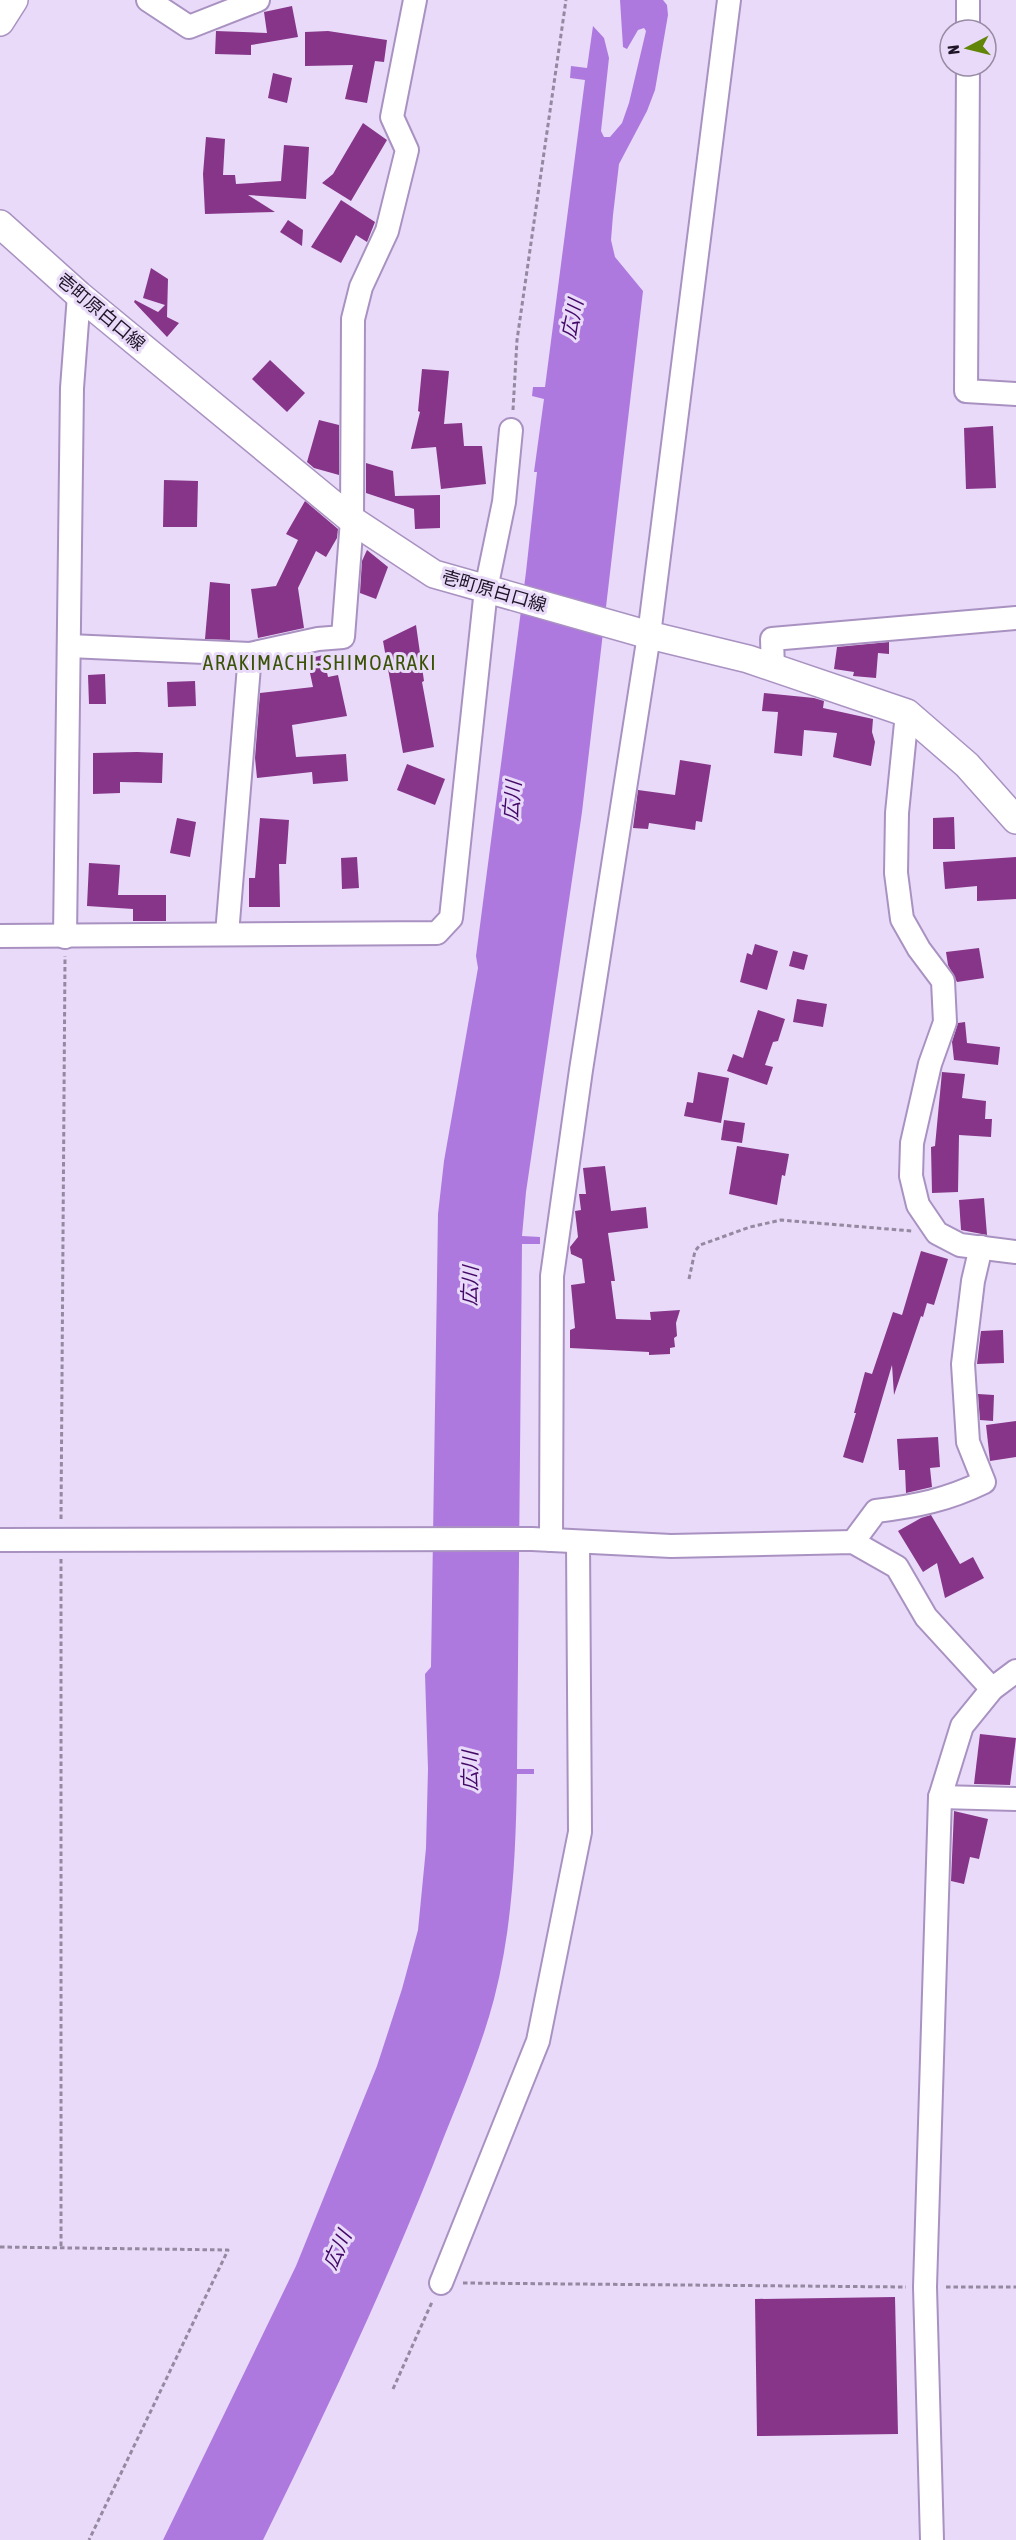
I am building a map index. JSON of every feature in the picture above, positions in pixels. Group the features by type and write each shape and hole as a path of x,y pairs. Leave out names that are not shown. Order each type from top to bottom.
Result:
{"main road":[{"path":"0,22 14,0"},
{"name":"壱町原白口線","path":"0,224 79,295 352,520 434,574 637,631 748,659 907,713 967,765 1016,820"}],"street":[{"path":"148,0 189,27 258,0"},
{"path":"69,646 250,654 318,639 343,637 352,520 353,319 361,287 387,231 407,150 392,117 415,0"},
{"path":"542,1539 552,1276 581,1070 637,631 729,0"},
{"path":"968,0 968,18"},
{"path":"968,78 966,391 1016,394"},
{"path":"65,937 72,388 79,295"},
{"path":"0,936 437,933 451,918 504,502 511,430"},
{"path":"773,669 772,639 1016,618"},
{"path":"227,934 250,654"},
{"path":"907,713 897,813 896,873 902,919 919,949 943,981 945,1023 924,1087 912,1143 911,1176 918,1205 937,1233 960,1245 1016,1252"},
{"path":"853,1542 876,1511 925,1505 957,1495 984,1482 968,1442 963,1364 973,1281 981,1247"},
{"path":"0,1540 542,1539 578,1543 670,1546 853,1542 897,1567 926,1617 992,1689"},
{"path":"441,2283 538,2041 580,1833 578,1543"},
{"path":"932,2540 925,2287 940,1797 962,1726 992,1689 1016,1671"},
{"path":"940,1797 1016,1799"}],"path":[{"path":"511,430 518,340 566,0"},
{"path":"61,2247 61,1540 65,937"},
{"path":"689,1279 695,1251 700,1245 750,1227 781,1220 937,1233"},
{"path":"0,2247 228,2250 89,2540"},
{"path":"393,2389 441,2283 1016,2287"}],"water":[{"name":"広川","path":"620,0 663,0 667,5 668,15 655,90 647,111 619,164 611,240 615,257 643,291 582,812 526,1192 522,1236 540,1237 540,1244 522,1244 517,1769 534,1769 534,1774 517,1774 516,1831 505,1944 494,1999 481,2041 433,2165 352,2354 263,2540 163,2540 296,2266 377,2066 418,1930 426,1848 428,1769 425,1674 431,1667 438,1214 444,1161 478,968 476,956 526,572 537,472 534,472 544,399 532,396 533,387 545,387 585,80 570,78 571,66 587,68 593,26 604,38 609,58 601,131 604,137 610,137 622,123 629,103 646,31 644,28 638,30 627,49 623,47"}],"building":[{"path":"292,6 298,37 251,45 251,55 215,54 216,31 267,33 264,12"},
{"path":"328,31 387,40 384,62 375,61 367,103 345,99 353,65 305,66 305,32"},
{"path":"273,73 292,78 287,103 268,98"},
{"path":"363,123 387,140 351,201 322,183 333,174"},
{"path":"206,137 225,139 223,175 235,175 236,184 281,181 284,145 309,147 306,199 248,195 275,212 205,214 203,174"},
{"path":"341,200 375,222 367,242 356,235 341,263 311,247"},
{"path":"288,220 303,230 302,246 280,232"},
{"path":"151,268 168,279 167,317 179,323 167,337 134,302 135,300 158,312 165,305 143,298"},
{"path":"270,360 305,393 287,412 252,379"},
{"path":"422,369 449,371 444,424 462,423 464,446 482,446 486,484 441,489 436,447 411,449 420,412 418,411"},
{"path":"319,420 339,425 339,475 314,468 307,462"},
{"path":"993,426 996,488 966,489 964,428"},
{"path":"366,463 393,471 395,496 440,495 440,528 415,529 414,509 366,493"},
{"path":"164,480 198,481 197,527 163,527"},
{"path":"305,501 338,529 337,538 326,557 316,551 298,588 304,628 258,638 251,589 276,586 298,540 286,534"},
{"path":"367,550 388,567 376,599 360,593 362,561"},
{"path":"210,582 230,584 230,640 205,639"},
{"path":"416,625 424,681 422,682 434,747 403,753 383,641"},
{"path":"889,642 889,654 878,653 876,678 853,676 854,672 834,669 837,647"},
{"path":"323,655 328,677 338,675 347,716 292,725 296,757 346,754 348,781 313,784 312,772 257,778 255,758 260,693 313,687 307,659"},
{"path":"105,674 106,704 89,704 88,675"},
{"path":"195,681 196,706 168,707 167,682"},
{"path":"764,693 814,698 824,701 823,708 873,719 872,732 875,742 871,766 833,757 837,733 804,730 802,756 774,753 778,712 762,711"},
{"path":"93,753 163,753 162,783 120,782 120,793 93,794"},
{"path":"680,760 711,765 702,822 696,821 695,830 649,823 648,829 633,828 638,790 675,795"},
{"path":"407,764 445,779 435,805 397,790"},
{"path":"954,817 955,849 933,849 933,818"},
{"path":"177,818 196,822 190,857 170,853"},
{"path":"260,818 289,820 286,864 279,864 280,907 249,907 249,878 255,878"},
{"path":"357,857 359,888 342,889 341,858"},
{"path":"1016,857 1016,899 977,901 977,886 945,889 943,862"},
{"path":"89,863 120,865 118,895 166,895 166,921 133,921 133,909 87,906"},
{"path":"755,944 778,951 767,990 740,982 747,953 752,955"},
{"path":"979,948 984,978 957,982 948,965 946,952"},
{"path":"793,951 808,955 804,970 789,966"},
{"path":"797,999 827,1004 823,1027 793,1022"},
{"path":"758,1010 785,1019 778,1041 773,1042 765,1065 773,1067 767,1085 727,1071 733,1054 743,1058"},
{"path":"965,1022 967,1043 1000,1047 998,1065 954,1060 952,1042 958,1023"},
{"path":"698,1072 729,1078 721,1123 684,1116 687,1102 693,1103"},
{"path":"942,1072 965,1074 962,1098 986,1101 985,1119 992,1119 991,1137 959,1135 958,1192 932,1193 931,1147 935,1146"},
{"path":"724,1120 745,1123 742,1143 721,1140"},
{"path":"737,1146 789,1154 785,1176 782,1175 777,1205 729,1194"},
{"path":"605,1166 611,1211 646,1207 648,1228 608,1233 615,1281 611,1281 616,1319 651,1320 650,1312 680,1310 676,1323 675,1347 670,1348 670,1354 649,1355 649,1352 570,1348 570,1330 575,1328 571,1285 585,1283 582,1259 571,1254 570,1247 578,1237 575,1211 581,1210 579,1194 586,1194 583,1168"},
{"path":"984,1198 987,1235 961,1230 959,1200"},
{"path":"921,1251 948,1259 934,1305 927,1303 923,1317 921,1316 894,1395 892,1365 863,1463 843,1457 865,1372 872,1374 893,1312 902,1315"},
{"path":"1003,1330 1004,1363 977,1364 981,1331"},
{"path":"978,1394 994,1395 993,1421 980,1420"},
{"path":"1016,1421 1016,1457 990,1461 986,1425"},
{"path":"938,1437 940,1467 930,1468 932,1487 906,1493 905,1470 899,1470 897,1439"},
{"path":"931,1515 960,1564 973,1557 984,1578 945,1598 937,1563 923,1572 898,1531"},
{"path":"980,1734 1016,1738 1010,1785 974,1784"},
{"path":"954,1811 988,1819 979,1859 970,1857 964,1884 951,1881"},
{"path":"895,2297 898,2434 757,2436 755,2299"}],"district":[{"name":"ARAKIMACHI-SHIMOARAKI","path":"320,663"}]}
